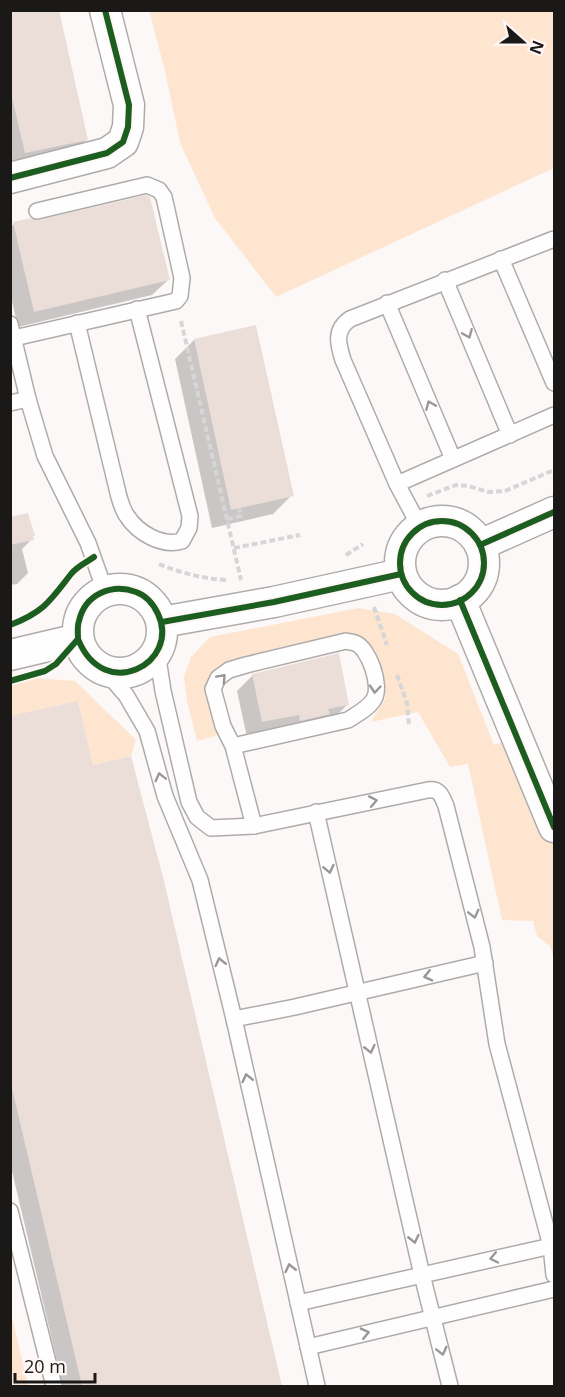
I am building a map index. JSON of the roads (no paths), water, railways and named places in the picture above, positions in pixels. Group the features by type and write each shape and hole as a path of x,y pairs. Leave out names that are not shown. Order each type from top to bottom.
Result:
{"street":[{"path":"10,178 107,153 123,142 128,127 129,105 105,10"},
{"path":"480,545 555,512"},
{"path":"413,514 433,521 454,523 472,533 480,545 483,570 479,583 471,593 449,604 436,604 425,601 407,585 401,574 400,560 403,547 410,536 413,514"},
{"path":"162,622 274,602 401,574"},
{"path":"126,588 143,595 153,604 162,622 161,640 157,652 144,666 134,671 121,673 105,671 84,654 78,639 78,622 83,609 93,597 105,591 126,588"},
{"path":"460,600 555,827"},
{"path":"10,655 78,639"}],"lane":[{"path":"38,211 147,185 153,186 164,197 182,278 180,296 176,301 77,323 12,331 28,399 45,456 88,543 105,591"},
{"path":"413,514 397,484 338,344 343,324 387,303 555,238"},
{"path":"501,259 555,383"},
{"path":"445,280 510,435"},
{"path":"387,303 453,459"},
{"path":"77,323 119,497 126,515 160,542 172,544 182,542 189,528 190,516 137,309"},
{"path":"10,403 28,399"},
{"path":"397,484 555,415"},
{"path":"233,746 348,720 362,711 374,699 377,690 369,658 356,643 346,642 246,664 229,670 218,678 213,689 225,732 233,746 254,826"},
{"path":"157,652 189,802 197,817 211,828 254,826 428,790 434,789 439,792 446,806 485,963 497,1044 551,1246 555,1275"},
{"path":"105,671 126,695 147,731 165,796 200,880 234,1019 317,1386"},
{"path":"316,812 422,1275 450,1386"},
{"path":"234,1019 485,963"},
{"path":"10,1211 54,1386"},
{"path":"298,1303 551,1246"},
{"path":"308,1347 555,1289"}]}
